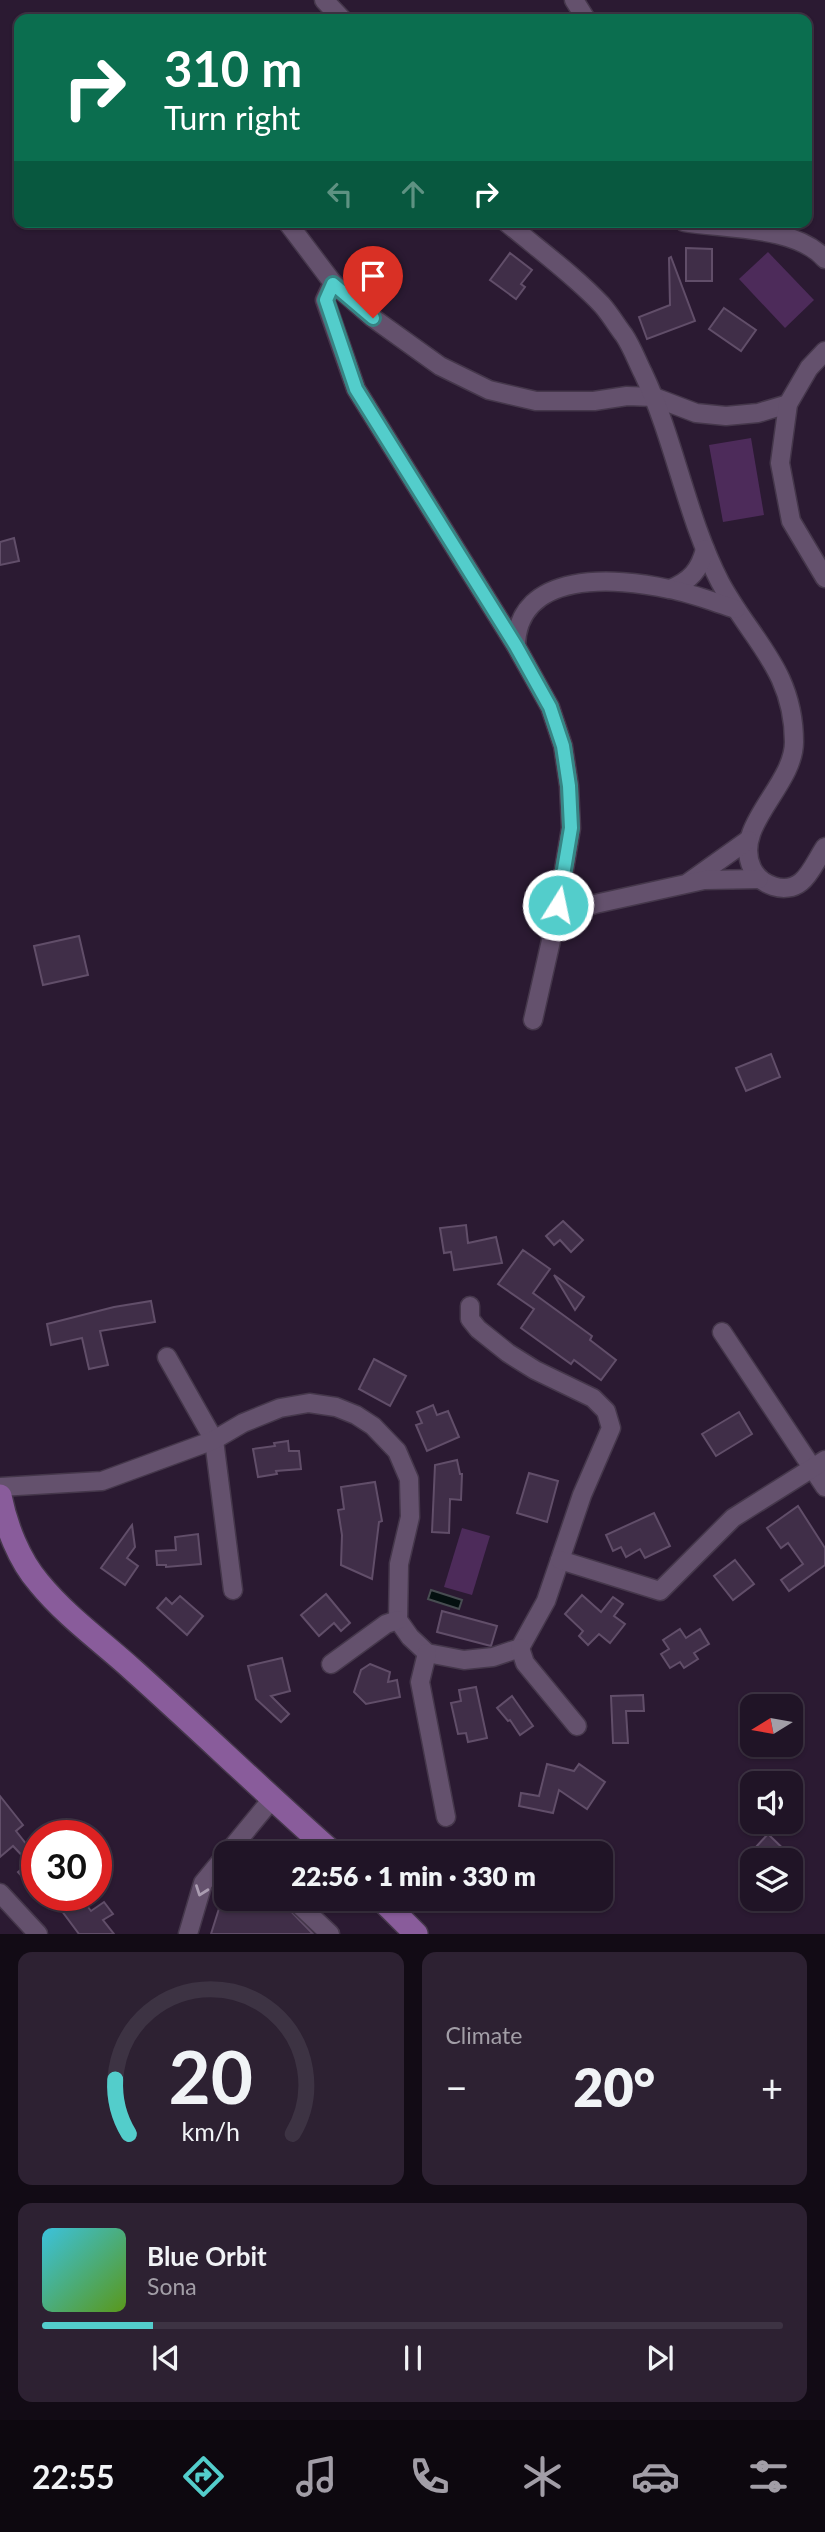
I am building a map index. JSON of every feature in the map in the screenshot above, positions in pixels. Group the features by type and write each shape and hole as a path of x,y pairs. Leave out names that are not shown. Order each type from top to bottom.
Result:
{"main road":[{"path":"0,1496 4,1515 17,1546 38,1582 86,1631 320,1841"},
{"path":"393,1911 416,1934"}],"street":[{"path":"324,0 337,14"},
{"path":"291,228 333,284 373,318 440,366 489,390 537,401 654,397 696,413 726,416 758,413 788,404"},
{"path":"513,228 603,306 626,339 654,397 705,549 736,609 773,660 790,701 795,745 781,785 754,825 748,840 748,859 759,879"},
{"path":"742,228 799,240 818,251 825,259"},
{"path":"333,284 326,300 356,389 516,646 550,707 563,746 571,828 555,923 533,1020"},
{"path":"825,351 809,368 788,404 780,463 791,521 825,578"},
{"path":"670,589 683,584 694,575 702,562 705,549"},
{"path":"516,646 516,630 521,615 531,603 544,594 582,582 628,583 670,589 736,609"},
{"path":"687,884 748,840"},
{"path":"555,923 572,912 595,904 704,880 759,879 780,888 792,887 802,882 825,847"},
{"path":"0,1488 102,1481 214,1440 243,1423 280,1408 309,1403 336,1407 373,1426 397,1451 409,1479 410,1517 399,1564 398,1620 410,1637 427,1653 464,1660 493,1657 520,1648 546,1601 582,1495 611,1428 606,1411 593,1398 535,1370 478,1329 470,1319 470,1306"},
{"path":"722,1332 819,1464 825,1487"},
{"path":"167,1357 214,1440 233,1590"},
{"path":"560,1560 660,1591 733,1518 819,1464"},
{"path":"331,1664 386,1624 398,1620"},
{"path":"520,1648 525,1663 577,1726"},
{"path":"427,1653 420,1682 446,1817"},
{"path":"244,1841 272,1798"},
{"path":"188,1934 203,1883 214,1873"},
{"path":"0,1893 38,1934"},
{"path":"306,1911 330,1934"}],"shaded area":[{"path":"768,252 814,300 785,328 739,279"},
{"path":"751,438 764,515 723,522 709,445"},
{"path":"462,1528 490,1536 472,1595 444,1587"},
{"path":"431,1590 462,1600 459,1609 428,1599"}],"building":[{"path":"686,248 712,249 712,281 686,281"},
{"path":"510,253 532,270 521,284 525,287 516,299 490,280"},
{"path":"671,257 695,321 647,339 639,317 670,305"},
{"path":"724,308 756,330 741,351 709,329"},
{"path":"14,538 19,561 0,565 0,542"},
{"path":"79,936 88,975 43,985 34,946"},
{"path":"771,1054 780,1077 746,1091 736,1068"},
{"path":"563,1221 583,1240 571,1252 560,1240 554,1245 546,1236"},
{"path":"466,1225 468,1243 496,1237 502,1263 454,1270 451,1252 444,1253 440,1228"},
{"path":"523,1250 550,1269 533,1293 592,1336 590,1340 616,1360 601,1380 574,1360 571,1364 521,1328 534,1309 498,1284"},
{"path":"554,1275 584,1297 575,1310"},
{"path":"151,1301 155,1322 100,1331 108,1365 89,1369 82,1338 51,1345 47,1324 114,1307"},
{"path":"374,1359 406,1376 390,1406 359,1389"},
{"path":"433,1405 437,1415 448,1411 459,1437 427,1451 416,1425 422,1423 417,1412"},
{"path":"739,1412 752,1434 716,1456 702,1434"},
{"path":"288,1441 289,1451 299,1451 301,1469 276,1471 277,1474 258,1477 253,1449"},
{"path":"457,1460 462,1474 461,1500 450,1499 449,1533 432,1532 435,1465"},
{"path":"529,1473 558,1481 547,1522 517,1513"},
{"path":"375,1482 382,1521 379,1522 372,1579 341,1565 342,1535 338,1510 344,1509 341,1487"},
{"path":"798,1506 825,1548 825,1565 789,1591 781,1580 803,1564 788,1543 781,1548 767,1528"},
{"path":"654,1513 670,1546 645,1558 640,1549 626,1557 621,1547 613,1551 606,1535"},
{"path":"132,1525 135,1547 127,1558 138,1566 125,1585 101,1568"},
{"path":"198,1534 201,1564 166,1567 157,1565 156,1551 176,1550 175,1537"},
{"path":"735,1560 754,1584 733,1600 714,1576"},
{"path":"326,1594 350,1623 341,1631 334,1623 319,1636 301,1615"},
{"path":"582,1595 601,1612 613,1597 623,1604 614,1616 625,1624 610,1643 599,1634 588,1645 579,1636 583,1631 565,1614"},
{"path":"180,1596 203,1616 187,1635 157,1608 166,1598 172,1604"},
{"path":"442,1611 497,1626 491,1646 437,1632"},
{"path":"680,1629 686,1638 700,1629 709,1644 694,1653 698,1659 684,1668 680,1662 670,1668 661,1654 669,1649 663,1640"},
{"path":"282,1658 290,1691 271,1696 289,1714 281,1722 256,1699 248,1666"},
{"path":"370,1664 390,1672 388,1682 397,1680 400,1697 366,1704 354,1692 361,1670"},
{"path":"476,1687 487,1738 468,1742 466,1733 458,1734 451,1703 461,1701 459,1690"},
{"path":"643,1695 644,1711 626,1711 628,1743 613,1743 611,1696"},
{"path":"512,1696 533,1726 520,1735 510,1720 497,1708"},
{"path":"547,1764 574,1771 579,1764 605,1782 587,1809 559,1790 553,1813 519,1806 521,1793 539,1796"},
{"path":"0,1796 21,1822 21,1827 16,1831 21,1837 21,1854 13,1846 0,1857"},
{"path":"768,1834 783,1848 755,1848"},
{"path":"62,1911 111,1911 113,1914 103,1920 114,1934 79,1934"},
{"path":"218,1911 291,1911 313,1934 211,1934"}],"route":[{"path":"373,318 333,284 326,300 356,389 516,646 550,707 563,746 571,828 558,905"}]}
